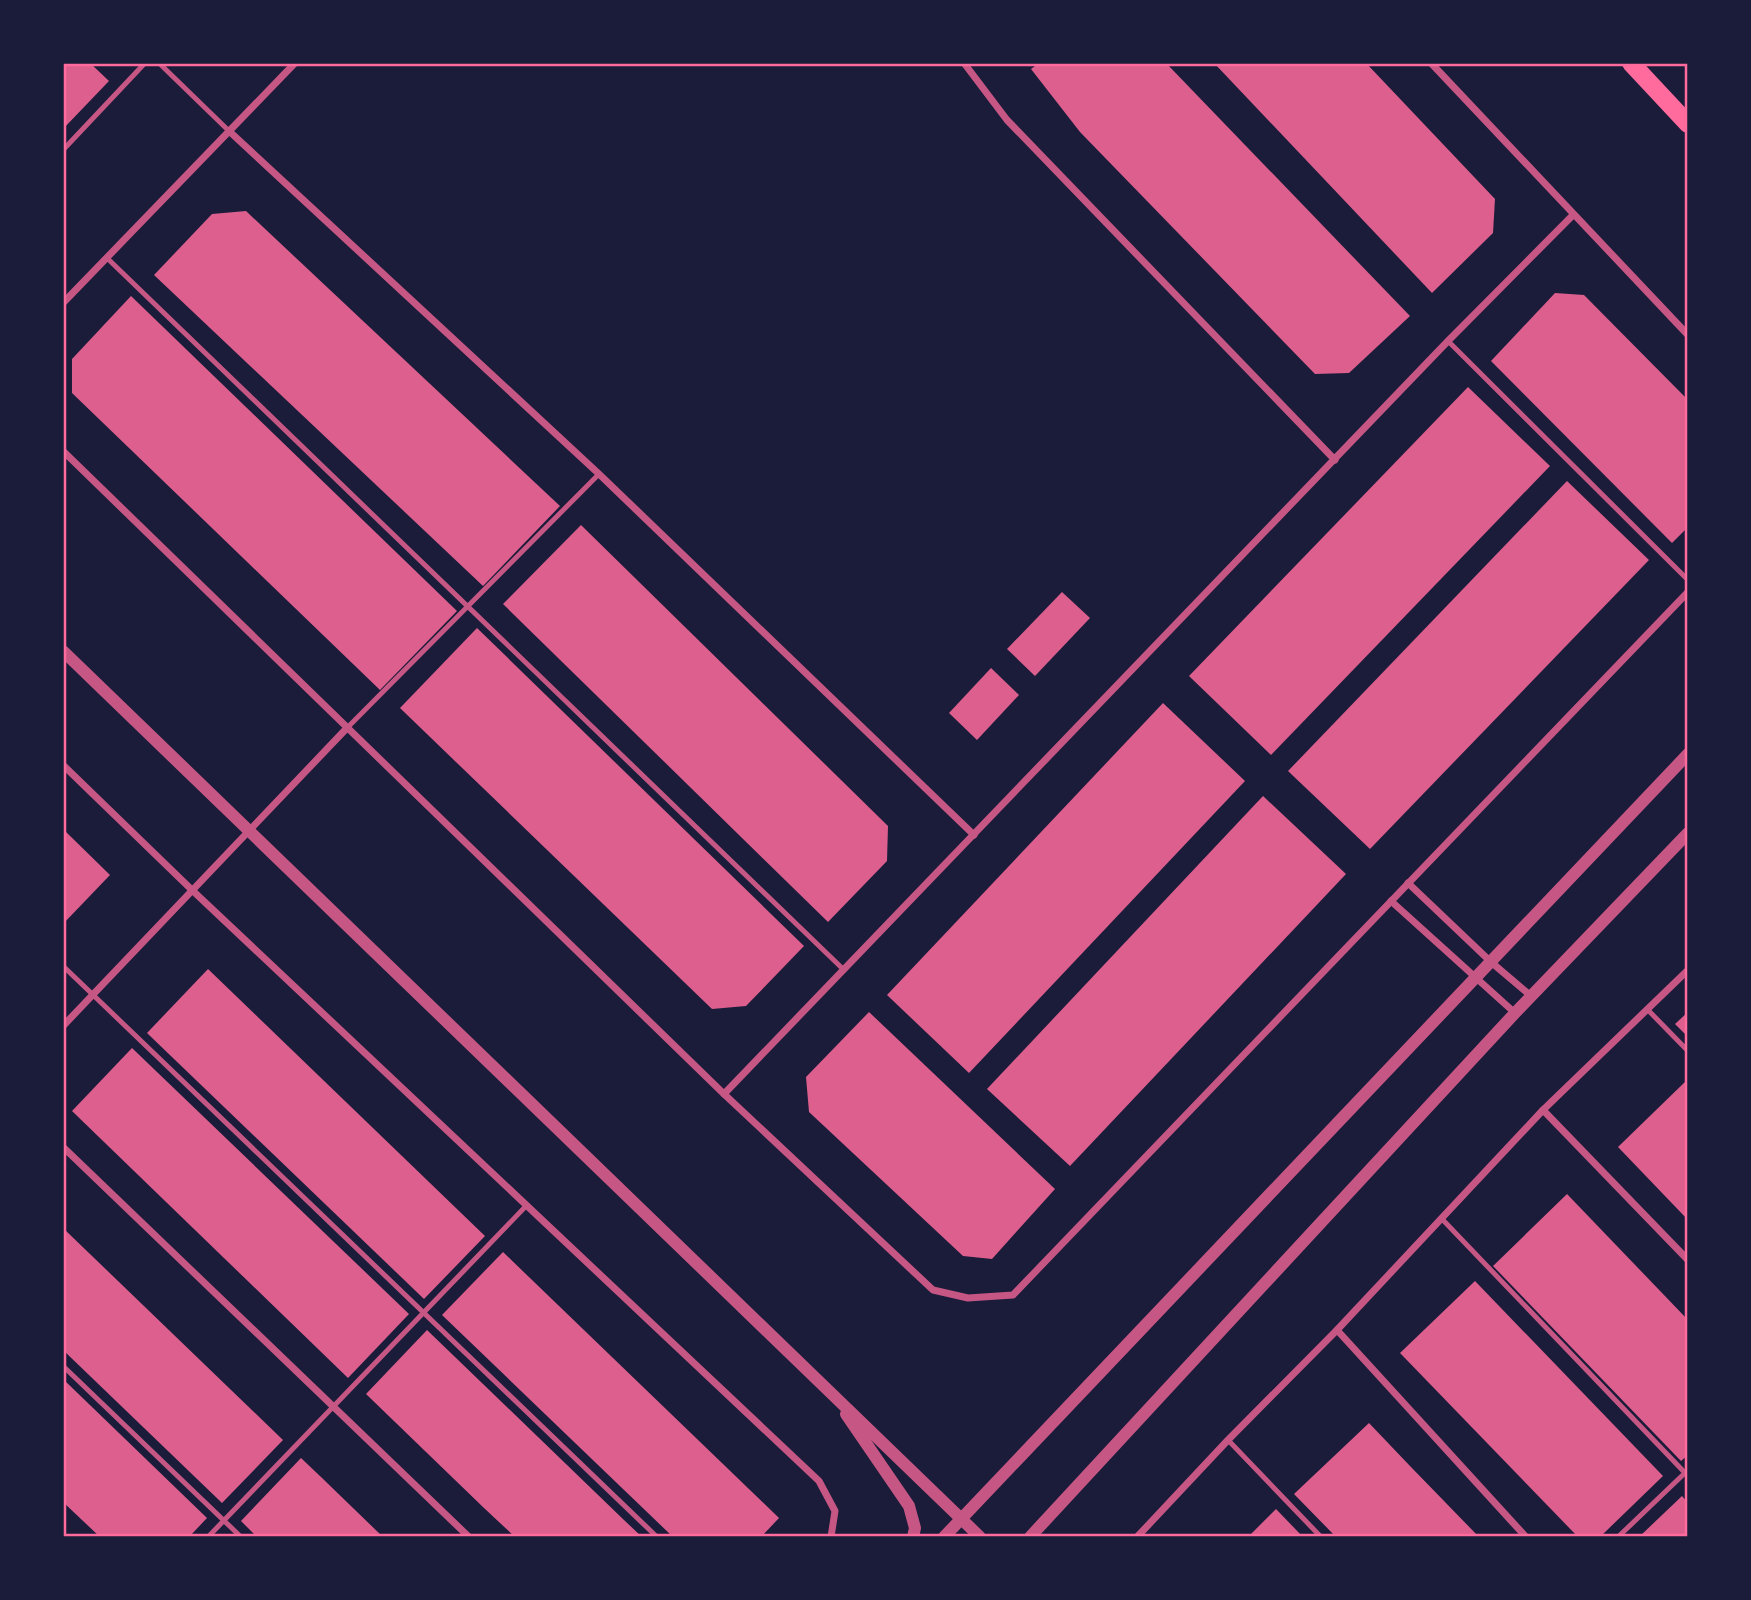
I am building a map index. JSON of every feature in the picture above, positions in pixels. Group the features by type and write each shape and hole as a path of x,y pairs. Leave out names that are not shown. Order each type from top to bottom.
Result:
{"main road":[{"path":"1631,63 1688,124"}],"street":[{"path":"63,303 295,63"},
{"path":"964,63 1007,120 1335,460"},
{"path":"1431,63 1688,335"},
{"path":"229,131 599,474 974,835"},
{"path":"724,1094 1448,341 1573,215"},
{"path":"63,451 724,1094 933,1290 968,1298 1013,1295 1688,592"},
{"path":"63,651 980,1537"},
{"path":"63,1026 346,729"},
{"path":"944,1537 1688,754"},
{"path":"63,765 819,1481 835,1511 831,1537"},
{"path":"1030,1537 1515,1013 1687,836"},
{"path":"1408,883 1531,996"},
{"path":"1391,901 1515,1013"},
{"path":"1137,1537 1337,1330 1543,1110 1688,970"},
{"path":"1543,1110 1688,1260"},
{"path":"63,1147 468,1537"},
{"path":"1337,1330 1526,1537"},
{"path":"832,1394 909,1506 915,1528 913,1537"}],"lane":[{"path":"63,150 145,63"},
{"path":"159,63 229,131"},
{"path":"107,258 844,970"},
{"path":"1448,341 1688,580"},
{"path":"346,729 599,474"},
{"path":"63,966 657,1537"},
{"path":"1647,1009 1688,1051"},
{"path":"208,1537 526,1206"},
{"path":"1442,1219 1687,1473 1618,1537"},
{"path":"63,1366 242,1537"},
{"path":"1228,1440 1321,1537"}],"building":[{"path":"63,63 90,63 109,81 63,129"},
{"path":"1039,63 1166,63 1410,316 1349,373 1315,374 1080,132 1031,69"},
{"path":"1214,63 1366,63 1495,199 1493,233 1432,293"},
{"path":"246,211 560,506 483,586 154,275 212,214"},
{"path":"1555,293 1584,295 1688,400 1688,527 1672,543 1491,361"},
{"path":"131,296 457,611 380,690 72,393 72,359"},
{"path":"1468,387 1550,466 1271,755 1189,676"},
{"path":"1567,481 1649,560 1370,849 1288,771"},
{"path":"581,525 888,826 887,861 828,922 503,604"},
{"path":"1062,592 1090,618 1035,676 1007,649"},
{"path":"477,628 804,946 746,1006 712,1009 400,708"},
{"path":"991,668 1019,695 977,740 949,713"},
{"path":"1163,703 1245,781 969,1073 887,995"},
{"path":"1263,796 1346,874 1070,1166 987,1089"},
{"path":"63,829 110,875 63,924"},
{"path":"208,969 485,1236 424,1299 147,1033"},
{"path":"869,1012 1055,1189 992,1259 963,1256 809,1112 806,1077"},
{"path":"1688,1012 1688,1037 1675,1024"},
{"path":"132,1048 409,1314 348,1378 72,1111"},
{"path":"1688,1079 1688,1220 1618,1147"},
{"path":"1567,1194 1688,1320 1688,1455 1681,1461 1493,1266"},
{"path":"63,1228 283,1440 222,1503 63,1350"},
{"path":"503,1252 779,1518 761,1537 673,1537 442,1315"},
{"path":"1475,1281 1663,1476 1600,1537 1578,1537 1400,1353"},
{"path":"427,1330 642,1537 515,1537 484,1508 366,1394"},
{"path":"63,1379 207,1518 189,1537 100,1537 63,1502"},
{"path":"1369,1423 1479,1537 1336,1537 1294,1494"},
{"path":"301,1458 383,1537 257,1537 241,1521"},
{"path":"1682,1496 1688,1503 1688,1537 1639,1537"},
{"path":"1276,1509 1303,1537 1248,1537"}]}
